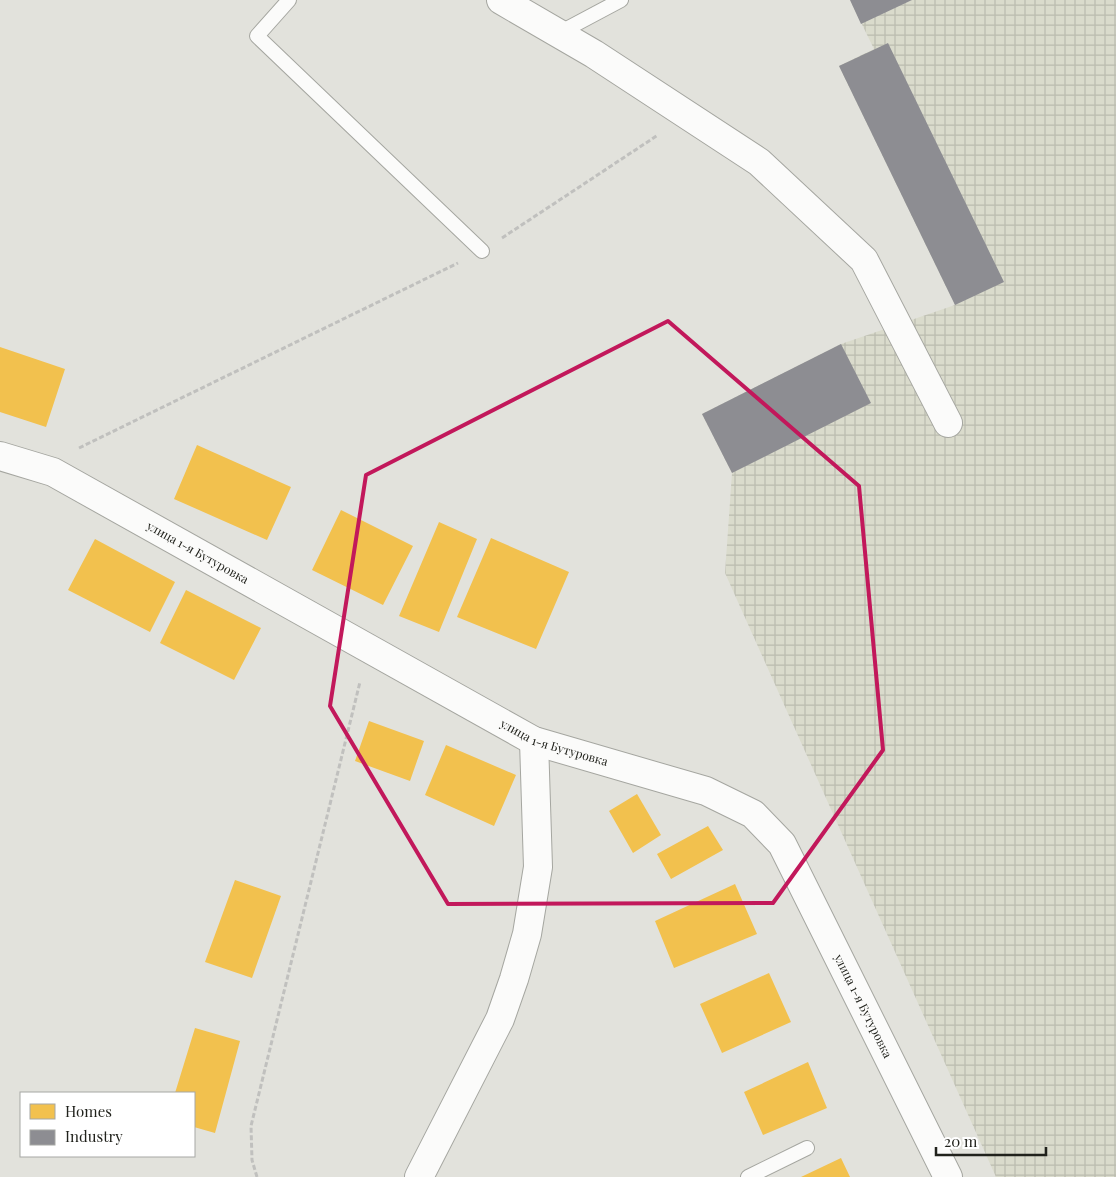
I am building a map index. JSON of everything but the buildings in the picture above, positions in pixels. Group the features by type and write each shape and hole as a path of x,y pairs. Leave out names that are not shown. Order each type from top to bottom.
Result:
{"street":[{"path":"501,0 594,54 759,162 864,260 948,423"},
{"name":"улица 1-я Бутуровка","path":"0,456 53,472 534,741 706,791 753,814 782,844 948,1177"},
{"path":"419,1177 500,1019 527,934 538,867 534,741"}],"lane":[{"path":"289,0 257,36 482,251"},
{"path":"560,33 621,0"},
{"path":"748,1177 807,1148"}],"path":[{"path":"53,472 75,450 482,251 688,115"},
{"path":"258,1177 252,1160 251,1126 368,648"}],"highlighted area":[{"path":"668,321 859,486 883,750 773,903 448,904 330,706 366,475"}],"shaded area":[{"path":"850,0 1116,0 1116,1177 996,1177 725,573 732,473 702,414 841,344 955,305 839,66 874,49"}]}
